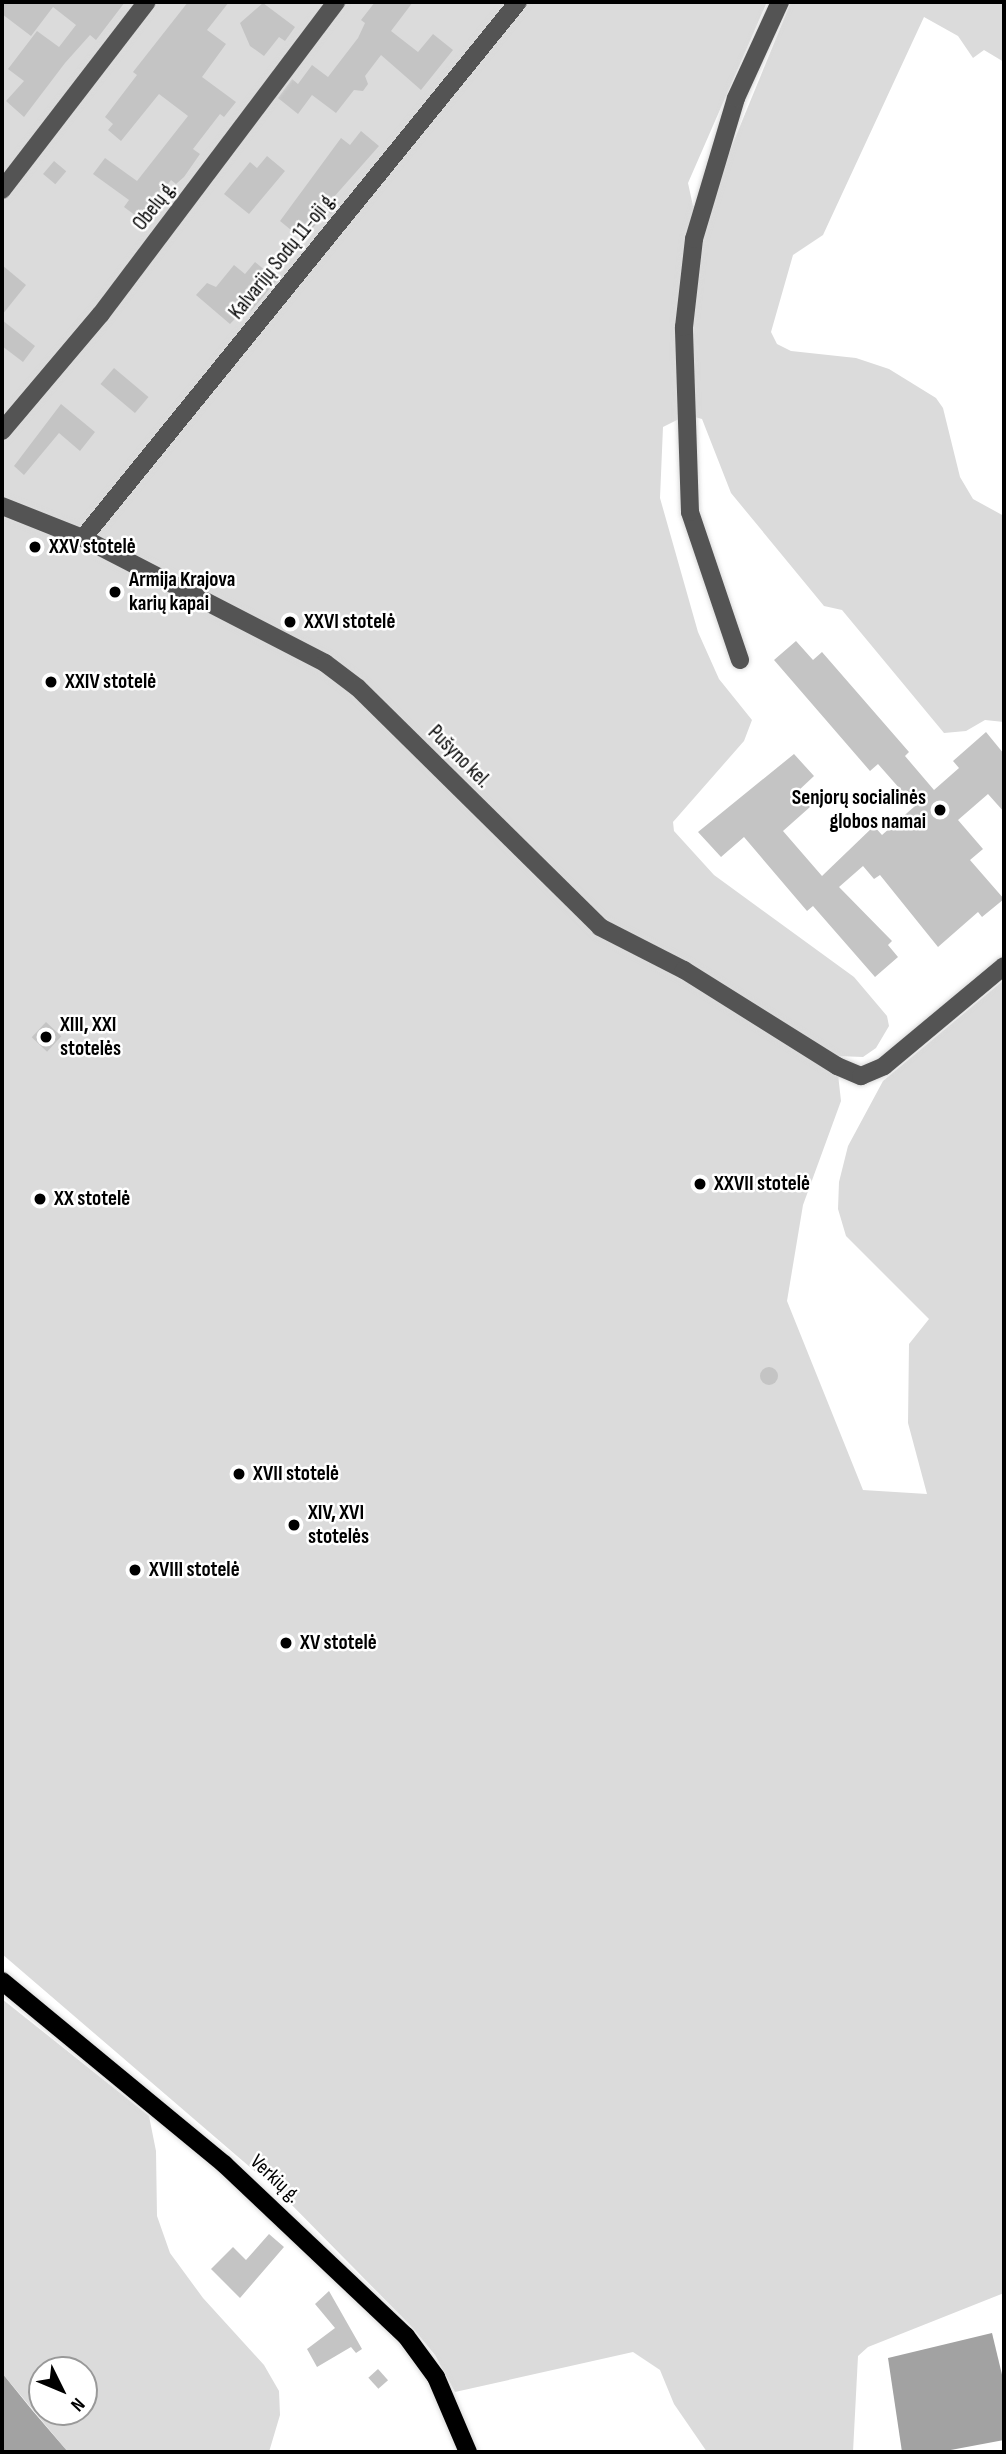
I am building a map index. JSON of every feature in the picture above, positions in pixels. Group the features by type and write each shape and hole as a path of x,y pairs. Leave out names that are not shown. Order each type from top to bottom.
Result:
{"main road":[{"name":"Verkių g.","path":"2,1980 206,2148 406,2336 436,2377 468,2452"}],"street":[{"path":"2,190 147,2"},
{"name":"Obelų g.","path":"2,431 102,314 336,2"},
{"name":"Kalvarijų Sodų 11-oji g.","path":"83,538 518,2"},
{"path":"740,660 690,512 684,327 694,239 736,98 780,2"},
{"name":"Pušyno kel.","path":"2,506 83,538 324,663 358,688 600,927 684,970 837,1066 861,1076 884,1066 1004,965"}],"shaded area":[{"path":"2,2 767,2 688,183 693,206 708,204 791,2 1004,2 1004,62 984,50 973,58 958,36 924,17 823,235 793,255 771,332 777,344 791,351 856,358 889,369 936,398 943,408 960,477 973,499 1004,516 1004,722 985,720 966,731 944,733 842,610 824,606 731,493 702,419 687,415 663,427 660,498 698,632 719,679 752,720 744,741 673,822 674,831 714,875 854,977 887,1016 889,1026 876,1048 863,1057 836,1056 841,1101 803,1205 787,1301 863,1490 927,1494 908,1423 909,1344 929,1319 846,1236 838,1209 839,1182 848,1146 883,1081 1004,980 1004,2293 868,2347 858,2356 853,2452 707,2452 674,2404 660,2370 633,2352 455,2392 435,2355 412,2327 279,2192 2,1954"},
{"path":"2,1999 149,2116 156,2151 157,2216 170,2253 203,2298 264,2365 279,2391 280,2415 269,2452 68,2452 46,2426 98,2426 98,2356 28,2356 28,2404 2,2373"},
{"path":"992,2333 1004,2383 1004,2440 940,2452 902,2452 888,2358"},
{"path":"2,2373 28,2405 28,2426 46,2426 68,2452 2,2452"}],"building":[{"path":"2,2 125,2 96,40 90,35 65,63 24,117 6,101 24,81 8,69 37,31 59,47 76,25 53,7 31,36 2,14"},
{"path":"188,2 229,2 207,30 226,44 202,77 236,102 224,117 220,114 193,149 200,154 184,177 176,184 171,180 146,213 141,209 136,216 124,207 129,200 93,174 105,158 137,181 188,116 159,94 121,141 108,130 113,124 105,117 137,75 133,72"},
{"path":"375,2 413,2 391,31 418,52 433,34 453,50 421,90 381,55 365,76 368,84 363,91 354,90 336,113 312,95 298,114 278,98 292,79 298,84 312,65 328,77 358,38 365,23 361,20"},
{"path":"263,3 295,27 285,41 279,37 264,56 250,46 240,23"},
{"path":"361,131 379,146 333,198 340,203 331,214 328,212 302,239 280,221 341,138 350,145"},
{"path":"267,156 285,171 249,214 224,194 250,162 257,168"},
{"path":"54,161 66,171 55,184 43,174"},
{"path":"255,262 277,280 251,311 246,307 230,324 196,295 207,283 216,287 234,265 245,274"},
{"path":"2,265 26,285 2,315"},
{"path":"2,320 35,346 23,362 2,346"},
{"path":"114,368 148,397 135,413 101,384"},
{"path":"61,404 95,432 80,451 59,433 24,475 14,466"},
{"name":"Senjorų socialinės globos namai","path":"796,641 813,660 822,652 909,752 905,756 934,790 959,768 953,761 986,732 1004,754 1004,812 988,794 958,820 983,849 970,860 1004,899 982,917 978,912 938,947 880,875 874,879 863,866 839,887 892,941 888,945 898,957 875,977 813,906 807,911 744,837 721,857 698,832 794,754 814,776 797,792 810,807 783,831 822,876 874,826 882,835 915,806 878,764 870,771 774,660"},
{"name":"XIII, XXI stotelės","path":"46,1022 61,1036 47,1052 32,1037"},
{"path":"769,1367 775,1370 778,1376 775,1382 769,1385 763,1382 760,1376 763,1370"},
{"path":"269,2234 284,2247 240,2298 211,2269 233,2247 246,2260"},
{"path":"329,2291 362,2349 356,2353 351,2347 317,2367 307,2349 335,2328 315,2304"},
{"path":"378,2369 388,2380 378,2389 368,2378"}],"place":[{"name":"XXV stotelė","path":"35,547"},
{"name":"Armija Krajova karių kapai","path":"115,592"},
{"name":"XXVI stotelė","path":"290,622"},
{"name":"XXIV stotelė","path":"51,682"},
{"name":"Senjorų socialinės globos namai","path":"940,810"},
{"name":"XIII, XXI stotelės","path":"46,1037"},
{"name":"XXVII stotelė","path":"700,1184"},
{"name":"XX stotelė","path":"40,1199"},
{"name":"XVII stotelė","path":"239,1474"},
{"name":"XIV, XVI stotelės","path":"294,1525"},
{"name":"XVIII stotelė","path":"135,1570"},
{"name":"XV stotelė","path":"286,1643"}]}
